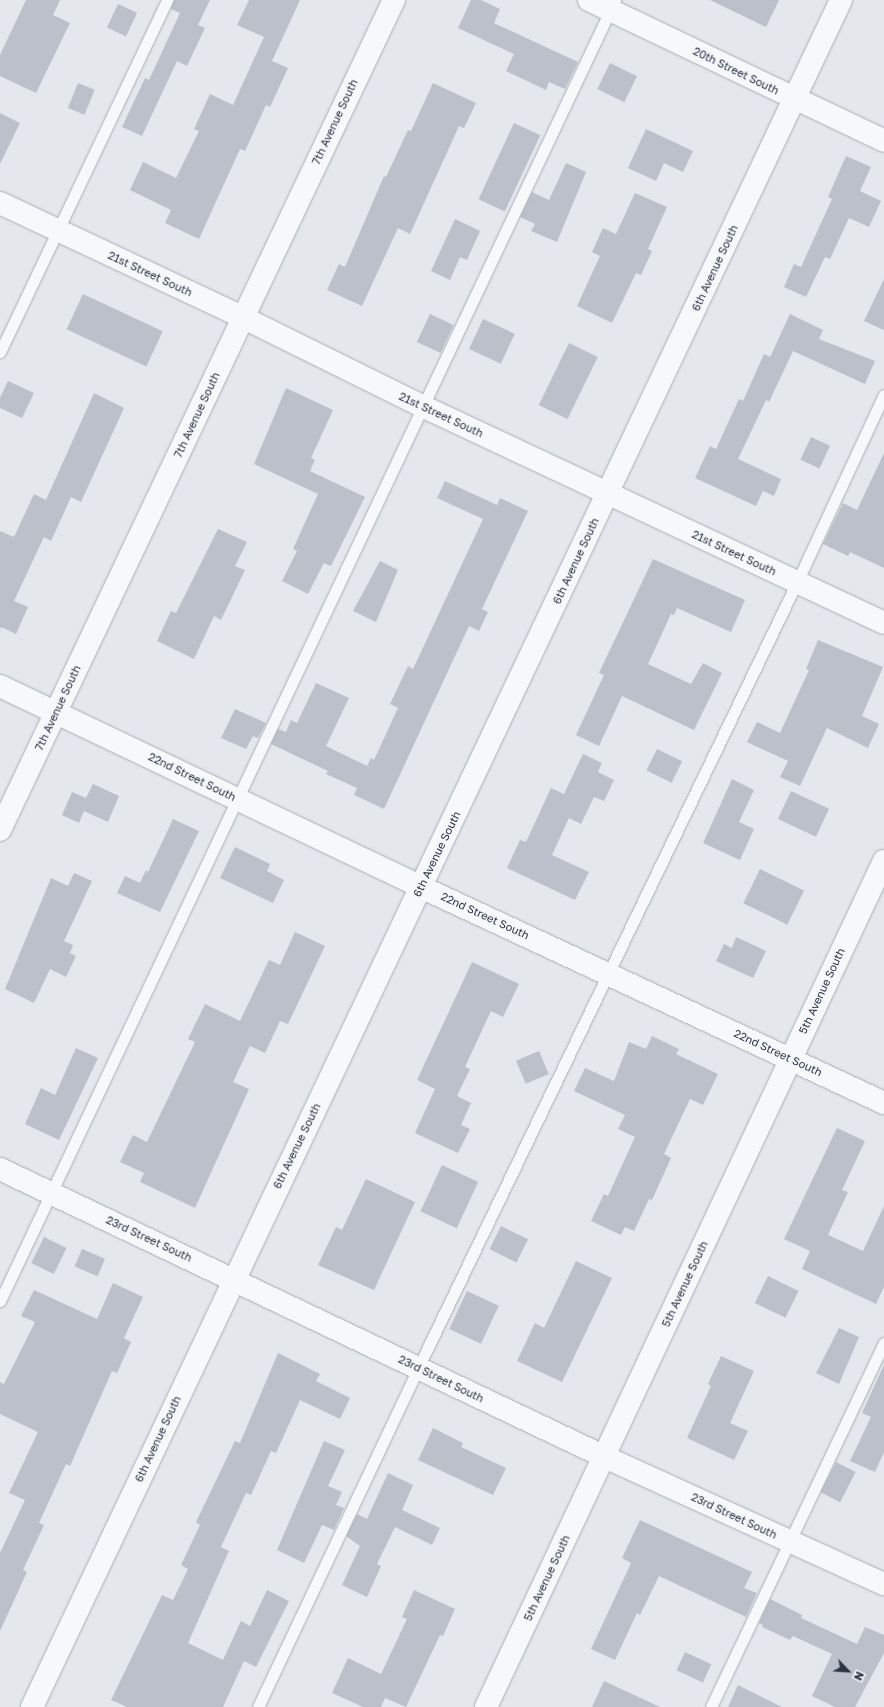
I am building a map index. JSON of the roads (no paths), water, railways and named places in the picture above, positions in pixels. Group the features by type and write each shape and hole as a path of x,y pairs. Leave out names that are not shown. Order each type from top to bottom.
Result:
{"street":[{"name":"7th Avenue South","path":"0,830 57,712 242,317 394,0"},
{"name":"20th Street South","path":"589,0 613,5 794,99 884,141"},
{"name":"6th Avenue South","path":"32,1707 233,1279 609,493 841,0"},
{"name":"21st Street South","path":"0,203 242,317 422,406 884,623"},
{"name":"22nd Street South","path":"0,686 421,887 884,1103"},
{"name":"5th Avenue South","path":"486,1707 605,1457 884,861"},
{"name":"23rd Street South","path":"0,1169 605,1457 884,1584"}],"lane":[{"path":"0,352 167,0"},
{"path":"0,1301 422,406 613,5"},
{"path":"258,1707 418,1368 797,582 884,395"},
{"path":"710,1707 884,1343"}]}
